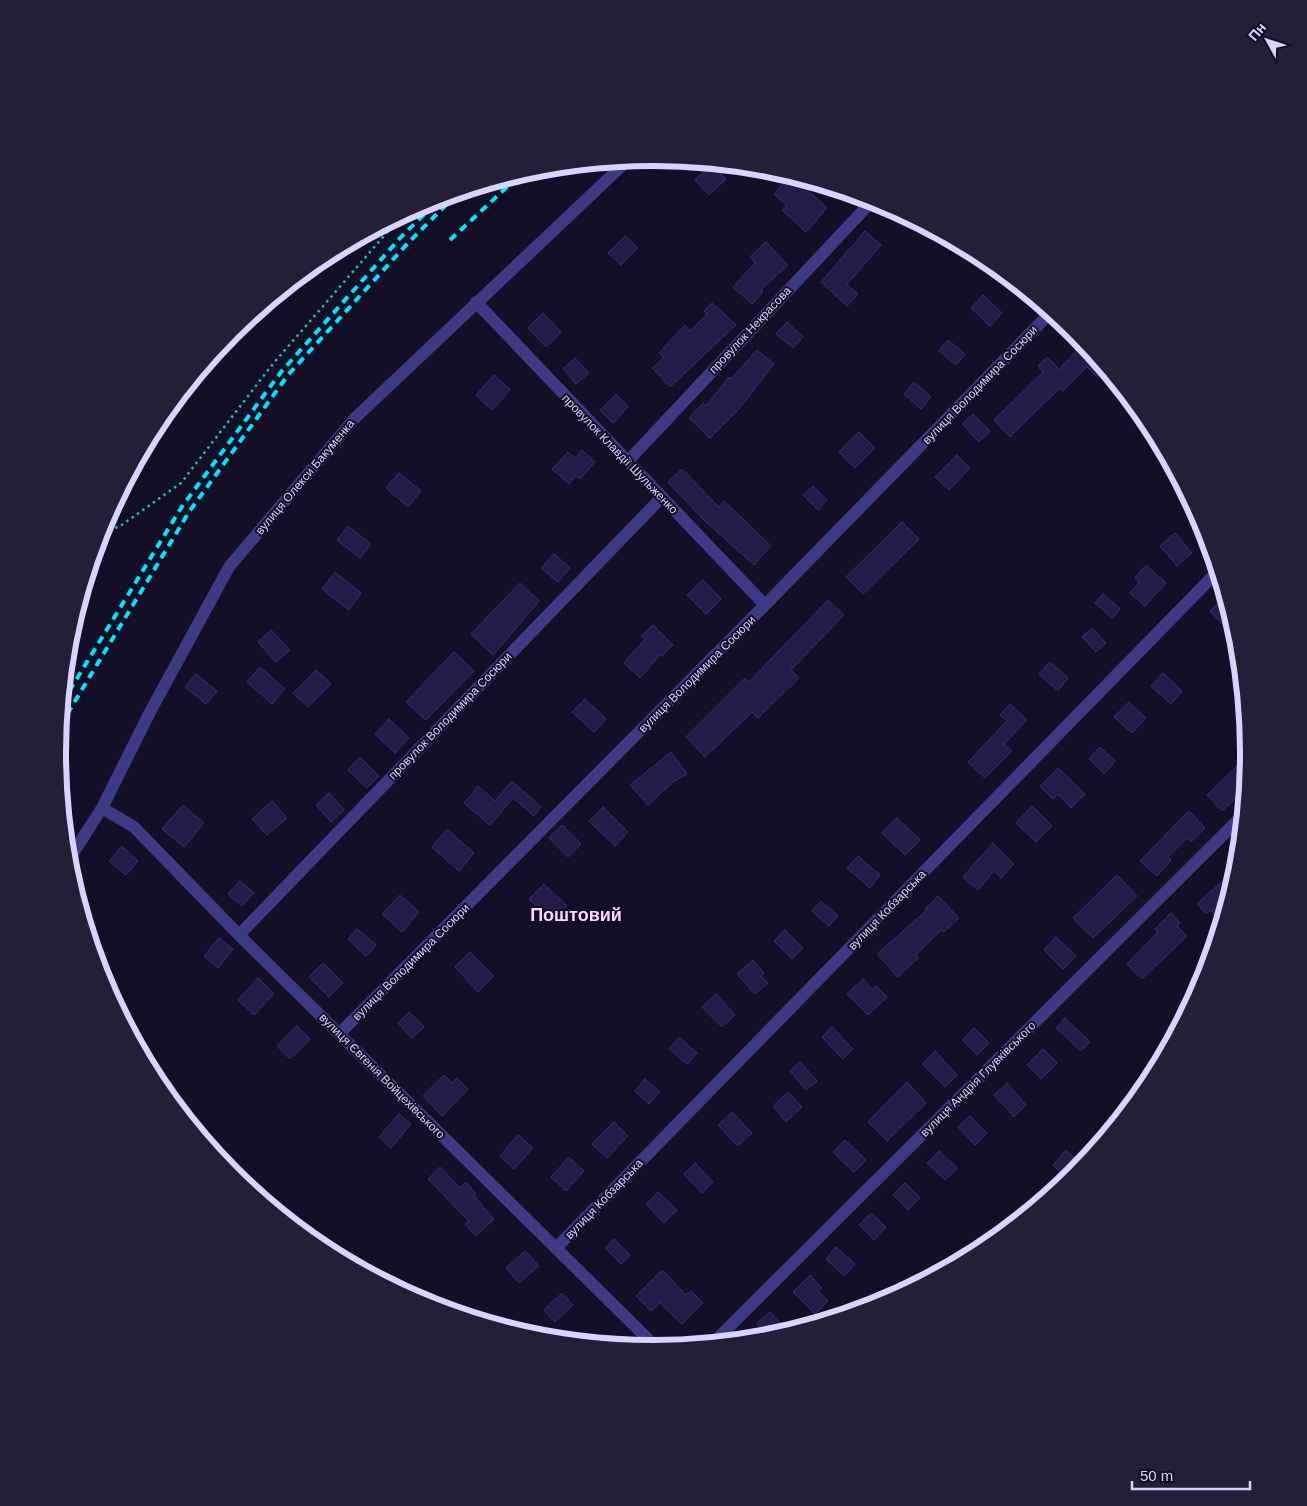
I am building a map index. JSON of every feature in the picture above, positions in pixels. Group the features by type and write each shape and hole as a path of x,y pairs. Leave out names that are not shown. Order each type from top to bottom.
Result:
{"street":[{"name":"вулиця Олекси Бакуменка","path":"75,850 102,808 150,712 229,567 355,418 621,167"},
{"name":"провулок Некрасова","path":"628,461 867,206"},
{"name":"провулок Клавдії Шульженко","path":"476,302 765,605"},
{"name":"вулиця Володимира Сосюри","path":"340,1034 765,605 1047,316"},
{"name":"провулок Володимира Сосюри","path":"239,935 662,497"},
{"name":"вулиця Кобзарська","path":"556,1248 1213,576"},
{"name":"вулиця Євгенія Войцехівського","path":"102,808 134,826 239,935 650,1340"},
{"name":"вулиця Андрія Глувківського","path":"720,1336 1237,821"}],"path":[{"path":"111,528 118,526 181,483 272,365 391,227"}],"building":[{"path":"707,169 717,170 726,179 709,195 695,180"},
{"path":"785,181 802,185 827,208 806,232 782,210 787,206 774,194"},
{"path":"865,231 881,245 847,284 858,294 847,306 821,282"},
{"path":"625,236 638,248 621,265 608,253"},
{"path":"766,242 788,265 761,290 763,292 752,304 733,287 755,263 750,257"},
{"path":"983,295 1002,313 990,326 971,308"},
{"path":"712,303 736,325 670,387 652,368 664,358 659,353 685,325 690,331 707,314 704,311"},
{"path":"543,313 561,332 546,347 528,328"},
{"path":"787,322 803,337 793,348 776,334"},
{"path":"948,340 965,354 956,365 939,351"},
{"path":"1079,348 1101,373 1097,377 1087,367 1063,391 1060,388 1010,437 994,420 1043,372 1038,366 1047,357 1059,369"},
{"path":"757,350 774,364 738,410 710,438 689,418 703,403 706,406 729,377 731,379"},
{"path":"575,358 589,373 576,384 563,369"},
{"path":"494,375 510,390 492,410 476,395"},
{"path":"914,382 931,397 921,409 904,394"},
{"path":"616,394 628,407 613,423 600,410"},
{"path":"973,414 990,431 979,442 962,424"},
{"path":"859,432 875,448 855,468 839,452"},
{"path":"582,450 595,462 580,479 576,476 569,484 552,469 568,452 575,458"},
{"path":"957,455 970,468 949,490 935,477"},
{"path":"682,469 719,507 724,501 771,546 754,565 705,521 668,482"},
{"path":"399,473 421,491 408,507 386,488"},
{"path":"813,486 827,500 818,510 803,495"},
{"path":"902,522 919,539 863,594 846,577"},
{"path":"348,526 371,544 360,558 337,540"},
{"path":"1175,533 1192,553 1177,566 1160,546"},
{"path":"554,554 570,568 558,582 541,568"},
{"path":"1146,565 1166,583 1145,606 1130,593 1139,582 1135,578"},
{"path":"335,572 361,593 349,610 322,589"},
{"path":"703,580 721,599 706,614 687,595"},
{"path":"520,583 539,601 493,655 471,634"},
{"path":"1103,594 1120,609 1112,618 1095,603"},
{"path":"828,600 844,615 791,670 799,678 758,718 752,712 705,757 686,737 745,678 749,682"},
{"path":"1221,600 1226,622 1223,625 1210,611"},
{"path":"653,625 673,645 662,656 660,655 640,678 624,663 645,639 641,636"},
{"path":"1092,628 1106,643 1096,652 1082,637"},
{"path":"271,630 290,650 276,662 258,642"},
{"path":"454,652 474,671 426,720 406,702"},
{"path":"1050,662 1068,678 1058,691 1039,674"},
{"path":"260,667 285,689 272,704 247,682"},
{"path":"316,670 331,684 308,707 293,693"},
{"path":"1163,673 1182,691 1171,704 1151,686"},
{"path":"196,674 217,691 206,704 185,687"},
{"path":"585,699 606,719 594,732 572,712"},
{"path":"1129,702 1146,718 1132,733 1114,717"},
{"path":"1010,704 1027,720 1004,744 1012,751 985,778 968,762 1007,721 1000,715"},
{"path":"389,719 409,738 395,753 375,734"},
{"path":"1100,747 1115,761 1104,774 1089,759"},
{"path":"671,752 687,774 674,781 648,805 630,785"},
{"path":"360,757 379,776 367,788 348,770"},
{"path":"1240,763 1239,796 1222,811 1207,795"},
{"path":"1058,768 1085,794 1071,808 1058,794 1053,799 1040,786"},
{"path":"512,781 541,807 534,816 513,798 490,825 464,803 478,786 495,801"},
{"path":"329,793 344,810 331,822 316,805"},
{"path":"272,801 287,818 267,835 252,819"},
{"path":"183,805 204,823 184,847 162,829"},
{"path":"1032,806 1052,826 1036,842 1016,823"},
{"path":"603,807 628,832 615,846 589,821"},
{"path":"1189,811 1205,828 1191,842 1187,838 1168,857 1171,860 1157,876 1140,861"},
{"path":"897,818 920,840 905,855 882,833"},
{"path":"562,825 581,844 568,857 549,838"},
{"path":"447,829 474,853 459,871 432,847"},
{"path":"993,843 1014,864 1001,878 994,871 978,890 963,877"},
{"path":"122,846 138,861 126,875 109,861"},
{"path":"858,856 880,875 870,888 847,868"},
{"path":"1117,875 1137,896 1093,938 1073,918"},
{"path":"1227,877 1217,918 1210,910 1206,914 1197,904"},
{"path":"240,881 254,893 242,906 228,894"},
{"path":"544,884 567,906 552,921 529,899"},
{"path":"400,895 419,912 402,932 382,914"},
{"path":"938,896 959,918 944,932 941,930 916,955 918,958 898,977 877,954 927,910 925,909"},
{"path":"821,901 838,916 829,926 812,911"},
{"path":"1171,913 1180,923 1177,926 1187,936 1142,979 1127,964 1158,932 1155,929"},
{"path":"357,929 376,945 366,956 348,939"},
{"path":"785,930 803,948 792,959 774,941"},
{"path":"1056,937 1076,956 1063,969 1044,950"},
{"path":"219,938 233,949 218,968 204,956"},
{"path":"470,952 494,976 478,992 455,967"},
{"path":"753,960 764,973 761,976 768,983 755,994 737,974"},
{"path":"323,963 343,983 329,997 309,977"},
{"path":"258,978 274,994 254,1015 238,1000"},
{"path":"863,979 872,989 876,986 887,997 868,1015 847,994"},
{"path":"716,994 735,1015 722,1027 702,1007"},
{"path":"409,1012 424,1027 412,1038 398,1023"},
{"path":"1065,1018 1090,1042 1081,1051 1056,1028"},
{"path":"297,1026 310,1039 290,1059 277,1046"},
{"path":"832,1027 853,1049 843,1059 822,1037"},
{"path":"974,1028 989,1043 977,1055 962,1040"},
{"path":"679,1037 697,1053 687,1064 669,1049"},
{"path":"1043,1049 1057,1063 1041,1079 1027,1065"},
{"path":"935,1051 957,1075 945,1087 922,1064"},
{"path":"800,1062 817,1081 806,1090 790,1071"},
{"path":"444,1075 452,1083 457,1078 468,1089 442,1116 423,1096"},
{"path":"645,1079 660,1092 649,1104 635,1091"},
{"path":"907,1082 926,1103 887,1141 868,1122"},
{"path":"1007,1083 1026,1105 1014,1117 994,1095"},
{"path":"788,1092 802,1107 786,1122 773,1106"},
{"path":"732,1112 752,1133 738,1146 718,1125"},
{"path":"399,1114 411,1124 391,1148 379,1137"},
{"path":"970,1116 987,1133 975,1145 958,1127"},
{"path":"614,1122 628,1136 607,1158 592,1144"},
{"path":"518,1135 533,1148 514,1169 500,1156"},
{"path":"845,1140 866,1160 854,1172 833,1152"},
{"path":"1066,1150 1077,1160 1063,1174 1053,1165"},
{"path":"939,1151 957,1168 945,1180 927,1163"},
{"path":"569,1157 584,1171 566,1191 551,1177"},
{"path":"695,1163 713,1182 702,1193 684,1174"},
{"path":"440,1167 460,1188 466,1182 476,1194 474,1196 494,1219 476,1236 465,1224 469,1221 428,1179"},
{"path":"905,1183 920,1198 908,1210 893,1195"},
{"path":"658,1192 677,1210 664,1223 646,1204"},
{"path":"871,1213 886,1227 874,1240 859,1225"},
{"path":"614,1239 630,1255 621,1264 605,1248"},
{"path":"836,1247 855,1264 844,1276 826,1259"},
{"path":"525,1251 539,1266 519,1283 506,1268"},
{"path":"662,1270 686,1295 691,1291 703,1303 682,1324 660,1303 651,1311 636,1296"},
{"path":"810,1275 822,1288 818,1291 828,1301 815,1314 793,1292"},
{"path":"562,1293 573,1305 555,1322 544,1310"},
{"path":"770,1312 782,1326 762,1330 757,1323"}],"railway":[{"path":"450,240 510,184"},
{"path":"68,712 189,512 288,375 408,243 448,203"},
{"path":"70,690 181,508 281,372 401,237 428,210"}],"district":[{"name":"Поштовий","path":"576,915"}]}
